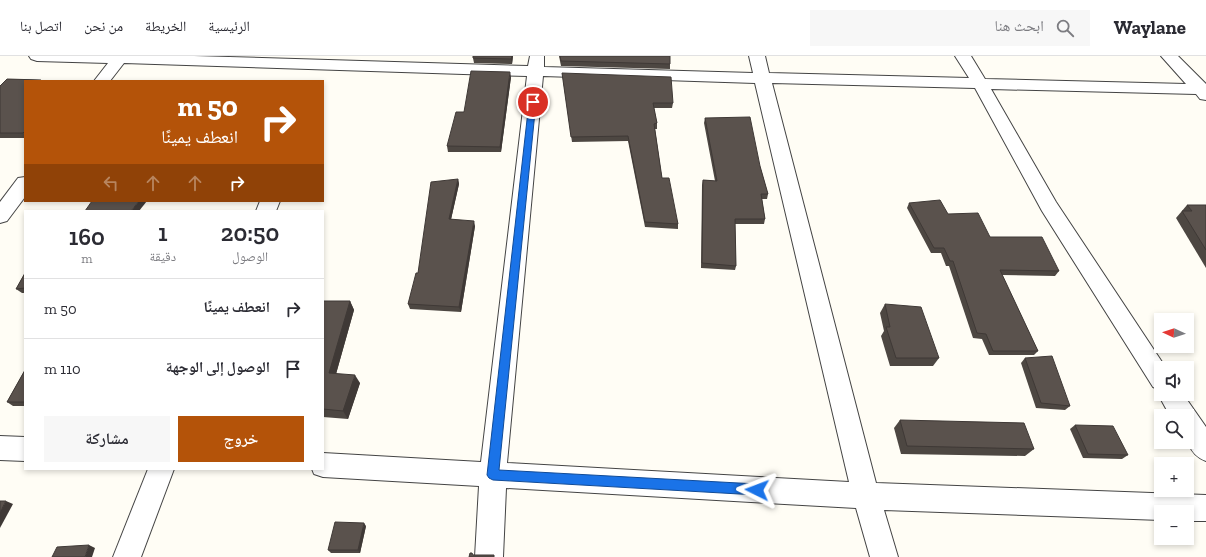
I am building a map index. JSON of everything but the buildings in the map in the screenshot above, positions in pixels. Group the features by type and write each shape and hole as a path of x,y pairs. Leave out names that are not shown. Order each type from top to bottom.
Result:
{"street":[{"path":"37,56 536,64 763,78 980,83 1204,91"},
{"path":"757,56 866,496 884,557"},
{"path":"963,56 980,83 1048,206 1154,369"},
{"path":"1169,56 1204,91"},
{"path":"103,80 120,57"},
{"path":"320,80 328,60"},
{"path":"489,557 493,475 536,64"},
{"path":"0,216 24,184"},
{"path":"1194,431 1206,450"},
{"path":"0,448 24,449"},
{"path":"324,465 866,496 1206,508"},
{"path":"127,557 161,470"}],"route":[{"path":"533,102 493,475 757,490"}]}
